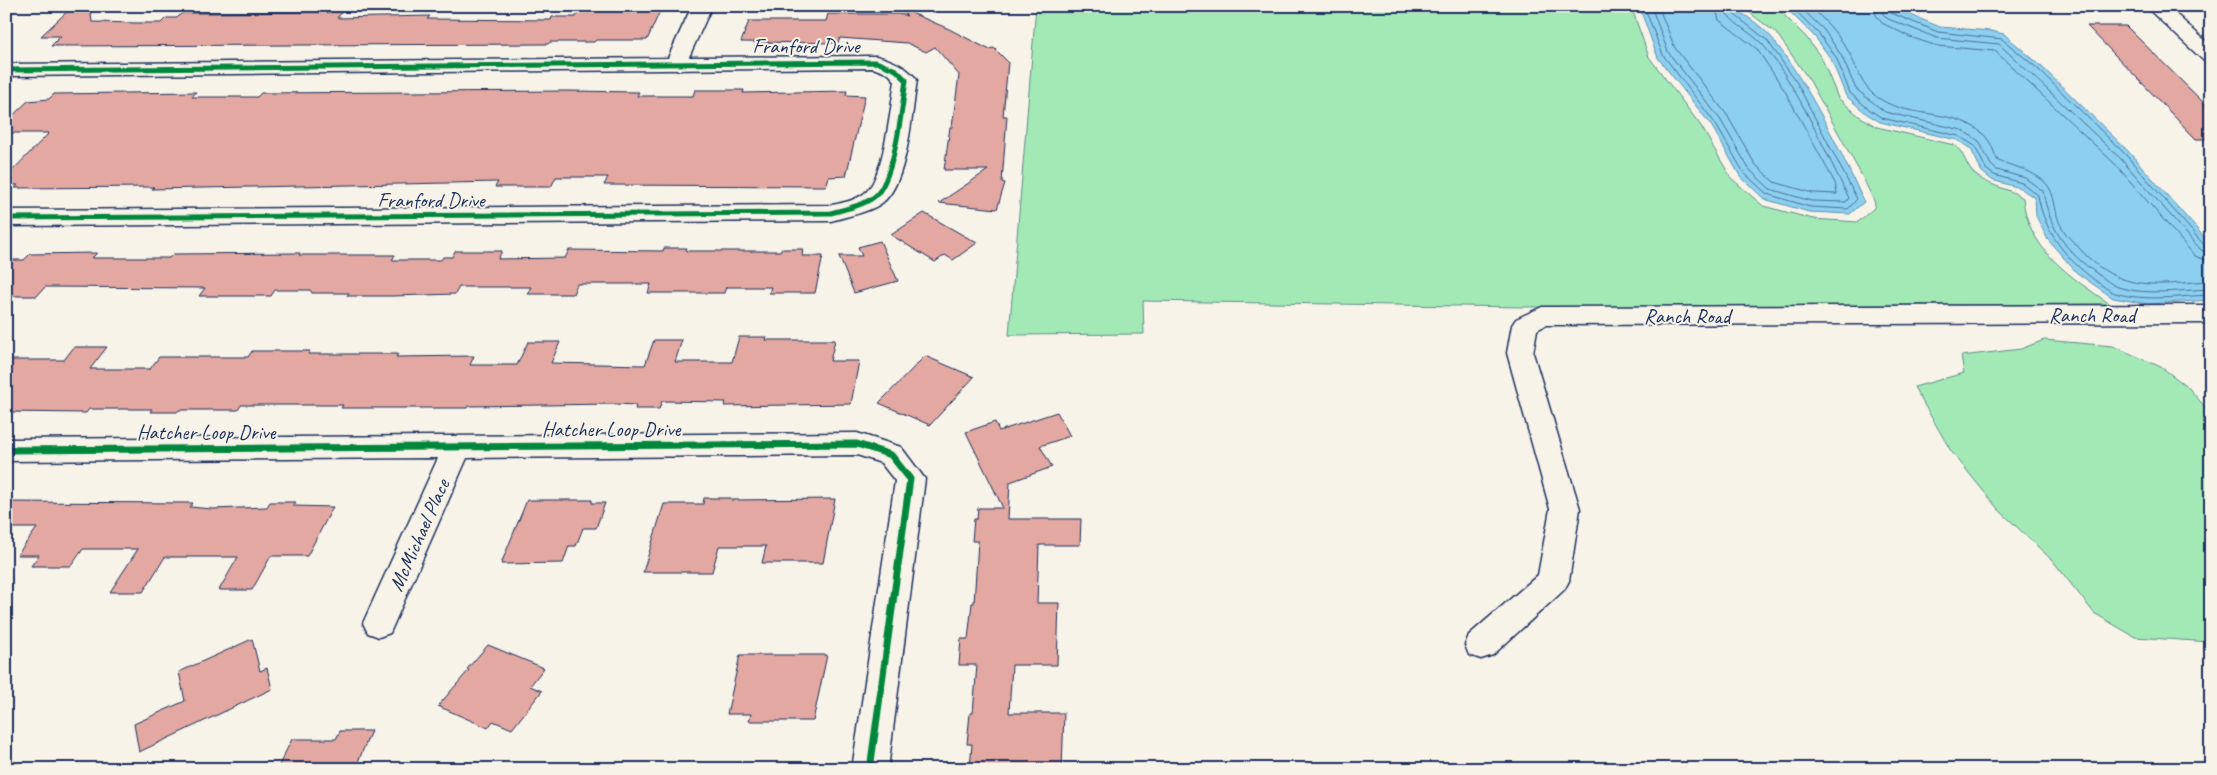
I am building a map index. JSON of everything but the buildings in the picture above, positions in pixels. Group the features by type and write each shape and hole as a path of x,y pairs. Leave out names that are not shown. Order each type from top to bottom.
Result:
{"street":[{"path":"676,63 702,6"},
{"path":"2155,6 2211,57"},
{"name":"Franford Drive","path":"6,218 831,213 856,205 876,195 890,168 906,80 896,70 876,62 676,63 10,73"},
{"name":"Ranch Road","path":"1481,645 1553,581 1565,509 1520,353 1525,325 1542,316 2211,314"},
{"name":"Hatcher Loop Drive","path":"6,450 857,444 891,455 910,479 870,769"},
{"name":"McMichael Place","path":"380,624 457,447"}],"green space":[{"path":"1036,6 1631,6 1649,57 1701,126 1731,178 1763,206 1813,219 1858,222 1874,208 1875,203 1862,176 1810,81 1777,34 1741,6 1775,6 1806,37 1822,59 1838,98 1859,116 1877,127 1954,145 1958,148 1973,173 1982,180 2023,198 2026,216 2042,247 2081,284 2110,304 1523,307 1143,301 1144,334 1009,335"},
{"path":"2044,340 2113,346 2161,367 2188,387 2211,414 2211,642 2135,637 2094,613 2053,561 1998,509 1951,451 1914,387 1964,373 1961,356 2021,349"}],"water":[{"path":"1639,6 1728,6 1763,29 1785,56 1811,96 1845,160 1864,202 1850,214 1809,212 1764,199 1740,176 1711,125 1658,58"},
{"path":"1784,6 1889,6 1940,27 1991,31 2004,34 2040,65 2128,151 2211,245 2211,300 2148,304 2113,298 2077,273 2048,240 2036,216 2035,198 2020,188 1992,180 1982,172 1971,149 1957,140 1880,122 1867,114 1846,96 1831,59 1815,37"}],"cycle path":[{"path":"6,70 876,62 896,70 906,80 893,157 883,185 877,195 868,201 831,213 6,218"},
{"path":"6,450 857,444 891,455 910,479 870,769"}]}
